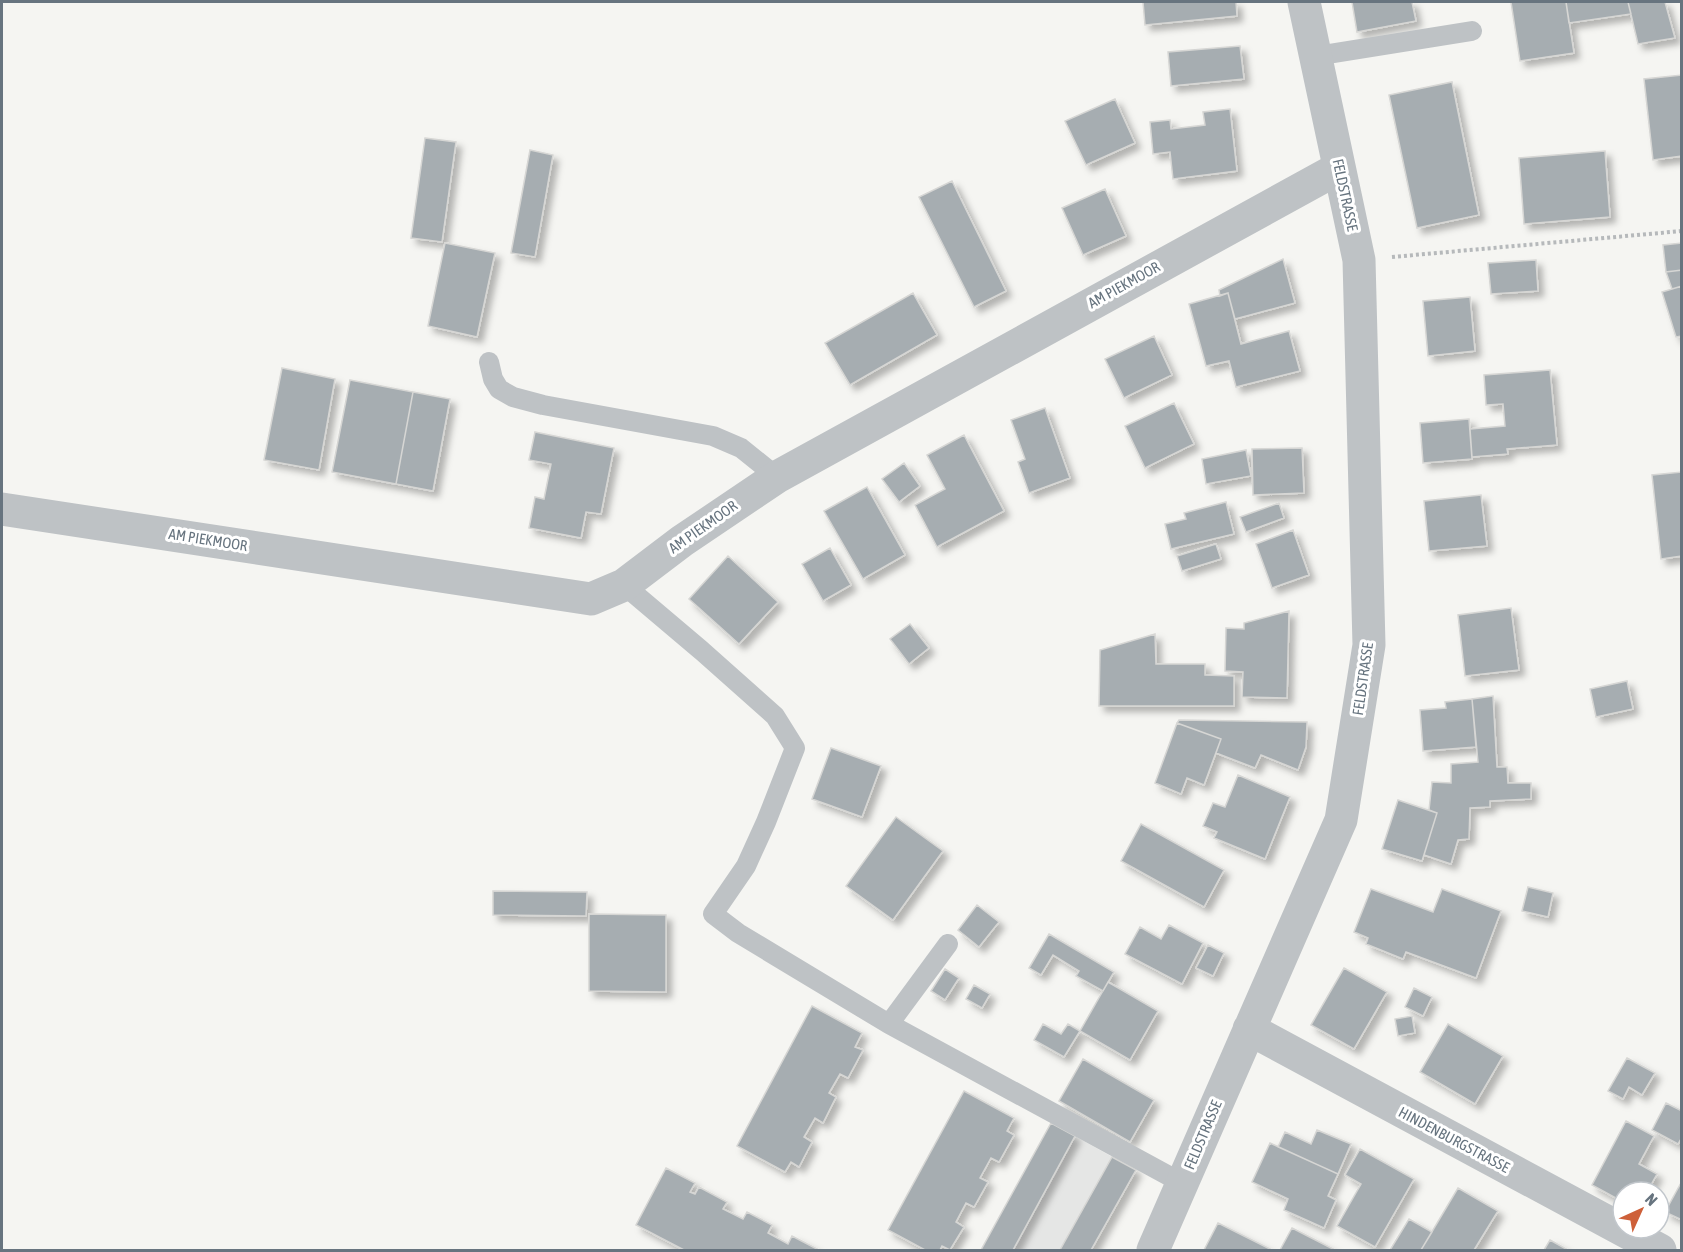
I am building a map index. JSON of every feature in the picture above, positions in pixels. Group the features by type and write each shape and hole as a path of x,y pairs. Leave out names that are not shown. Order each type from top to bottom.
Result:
{"street":[{"name":"FELDSTRASSE","path":"1153,1251 1341,820 1369,645 1359,260 1304,2"},
{"name":"AM PIEKMOOR","path":"2,509 591,599 624,585 682,541 777,477 1339,168"},
{"name":"HINDENBURGSTRASSE","path":"1249,1029 1660,1251"}],"lane":[{"path":"1316,56 1472,31"},
{"path":"489,362 493,378 499,389 513,397 543,405 713,436 741,448 777,477"},
{"path":"624,585 775,716 795,748 746,866 713,914 738,933 889,1024 1182,1182"},
{"path":"889,1024 948,944"}],"path":[{"path":"1359,260 1682,231"}],"shaded area":[{"path":"1051,1123 1136,1170 1091,1250 981,1250"}],"building":[{"path":"1143,2 1236,2 1237,16 1145,25"},
{"path":"1352,2 1412,2 1416,21 1357,32"},
{"path":"1511,2 1566,2 1574,53 1520,61"},
{"path":"1566,2 1628,2 1631,14 1569,23"},
{"path":"1628,2 1665,2 1675,38 1638,44"},
{"path":"1240,46 1244,79 1171,86 1168,52"},
{"path":"1682,75 1682,156 1653,160 1644,79"},
{"path":"1452,82 1479,215 1417,228 1389,95"},
{"path":"1115,99 1135,143 1086,165 1065,121"},
{"path":"1230,109 1237,171 1173,179 1170,152 1153,154 1150,122 1170,120 1171,129 1205,125 1203,112"},
{"path":"425,138 456,142 442,242 411,238"},
{"path":"530,150 553,155 535,257 511,253"},
{"path":"1605,151 1610,217 1524,224 1519,158"},
{"path":"952,181 1006,291 974,307 919,197"},
{"path":"1105,189 1126,236 1083,255 1062,208"},
{"path":"445,243 495,253 477,337 428,326"},
{"path":"1682,243 1682,270 1666,272 1663,245"},
{"path":"1283,259 1295,303 1235,319 1228,293 1220,296 1219,290"},
{"path":"1536,260 1538,291 1491,294 1488,263"},
{"path":"1682,270 1682,286 1672,289 1666,272"},
{"path":"1682,286 1682,336 1676,337 1662,292"},
{"path":"913,293 937,335 850,385 825,343"},
{"path":"1228,293 1241,344 1289,331 1300,371 1236,387 1229,361 1206,366 1189,304"},
{"path":"1470,297 1475,351 1428,356 1423,301"},
{"path":"1154,336 1172,375 1124,398 1105,359"},
{"path":"282,368 335,379 319,470 264,460"},
{"path":"1550,370 1557,445 1507,449 1508,454 1472,457 1470,429 1505,426 1503,404 1486,405 1484,375"},
{"path":"350,380 413,392 396,484 332,472"},
{"path":"413,392 450,399 433,491 396,484"},
{"path":"1174,403 1194,444 1145,468 1125,426"},
{"path":"1045,408 1070,478 1029,493 1018,462 1025,459 1011,420"},
{"path":"1469,419 1472,459 1423,463 1420,423"},
{"path":"535,432 614,448 601,514 586,512 581,538 529,528 535,497 544,499 551,464 529,460"},
{"path":"964,435 1004,511 937,547 915,505 945,489 927,455"},
{"path":"1302,448 1304,493 1253,495 1252,449"},
{"path":"1246,450 1251,476 1206,484 1202,459"},
{"path":"904,463 920,486 899,502 882,479"},
{"path":"1682,472 1682,556 1661,559 1652,475"},
{"path":"867,487 905,555 863,579 824,511"},
{"path":"1481,495 1487,546 1429,551 1424,501"},
{"path":"1226,502 1234,534 1171,549 1165,524 1186,519 1184,513"},
{"path":"1279,503 1284,518 1246,532 1240,517"},
{"path":"1293,530 1309,575 1272,588 1256,544"},
{"path":"1216,544 1221,559 1182,571 1177,556"},
{"path":"830,548 851,585 823,601 802,564"},
{"path":"728,556 778,602 739,644 689,599"},
{"path":"1511,608 1519,670 1465,676 1458,615"},
{"path":"1289,611 1287,698 1242,697 1243,672 1225,671 1226,628 1244,629 1244,623"},
{"path":"910,624 929,648 909,664 890,639"},
{"path":"1155,634 1156,664 1205,664 1205,675 1234,676 1234,706 1099,706 1100,650"},
{"path":"1627,681 1633,709 1596,717 1590,689"},
{"path":"1493,696 1497,767 1507,767 1508,783 1531,783 1531,799 1490,801 1490,807 1470,808 1469,839 1458,840 1451,864 1424,855 1437,813 1429,810 1432,782 1451,783 1451,764 1478,762 1472,699"},
{"path":"1472,699 1476,747 1423,751 1420,710 1446,708 1445,702"},
{"path":"1179,720 1307,722 1306,747 1298,770 1261,755 1255,768 1216,753 1221,739 1177,723"},
{"path":"1177,723 1221,739 1204,785 1187,778 1181,794 1155,783"},
{"path":"831,748 881,766 862,817 812,799"},
{"path":"1238,775 1290,797 1265,859 1214,838 1217,832 1203,826 1213,803 1225,807"},
{"path":"1398,800 1437,813 1422,861 1382,849"},
{"path":"896,817 943,851 893,920 846,886"},
{"path":"1141,824 1224,870 1204,907 1121,861"},
{"path":"1528,887 1553,893 1548,917 1522,911"},
{"path":"1371,889 1433,912 1442,889 1501,911 1476,978 1406,952 1403,959 1366,944 1368,938 1354,932"},
{"path":"493,891 587,892 586,916 493,915"},
{"path":"977,905 999,922 979,947 958,930"},
{"path":"589,914 666,915 666,992 589,991"},
{"path":"1169,925 1203,943 1182,984 1125,954 1140,927 1161,939"},
{"path":"1049,934 1114,972 1103,991 1076,976 1079,971 1053,955 1041,975 1029,968"},
{"path":"1208,945 1224,953 1213,976 1196,968"},
{"path":"1344,968 1387,992 1354,1049 1311,1025"},
{"path":"945,969 959,978 945,1000 931,991"},
{"path":"1108,982 1158,1011 1130,1060 1080,1031"},
{"path":"974,985 990,994 982,1008 966,999"},
{"path":"1414,988 1432,997 1423,1016 1405,1007"},
{"path":"812,1006 862,1033 855,1047 863,1050 848,1078 840,1074 829,1093 836,1097 823,1123 815,1118 804,1137 812,1142 799,1167 791,1162 785,1172 737,1146"},
{"path":"1412,1016 1415,1033 1398,1036 1395,1019"},
{"path":"1043,1024 1061,1034 1068,1024 1080,1031 1064,1057 1034,1040"},
{"path":"1448,1024 1503,1056 1475,1104 1420,1072"},
{"path":"1627,1058 1655,1073 1642,1095 1629,1087 1623,1099 1608,1091"},
{"path":"1083,1059 1154,1100 1130,1142 1059,1101"},
{"path":"964,1091 1014,1118 1007,1131 1014,1135 999,1162 991,1158 980,1178 988,1182 974,1207 966,1203 956,1222 964,1227 950,1250 942,1246 940,1250 925,1250 888,1230"},
{"path":"1666,1103 1682,1111 1682,1137 1678,1144 1652,1130"},
{"path":"1626,1121 1654,1136 1639,1164 1657,1174 1654,1180 1611,1180 1611,1195 1592,1185"},
{"path":"1051,1123 1075,1136 1013,1250 981,1250"},
{"path":"1317,1130 1351,1144 1338,1174 1278,1147 1285,1132 1311,1144"},
{"path":"1270,1143 1338,1174 1328,1196 1336,1200 1324,1228 1284,1210 1288,1199 1252,1182"},
{"path":"1360,1149 1414,1179 1375,1247 1337,1226 1361,1184 1345,1175"},
{"path":"1112,1157 1136,1170 1091,1250 1060,1250"},
{"path":"666,1168 695,1183 690,1192 695,1194 699,1187 727,1202 723,1209 743,1219 747,1212 772,1225 768,1233 788,1244 792,1236 817,1249 684,1250 636,1225"},
{"path":"1682,1181 1682,1220 1671,1215 1671,1201"},
{"path":"1458,1188 1498,1211 1474,1250 1421,1250"},
{"path":"1409,1219 1432,1232 1421,1250 1390,1250"},
{"path":"1218,1223 1272,1250 1204,1250"},
{"path":"1292,1228 1335,1250 1280,1250"},
{"path":"1550,1240 1568,1250 1544,1250"}]}
